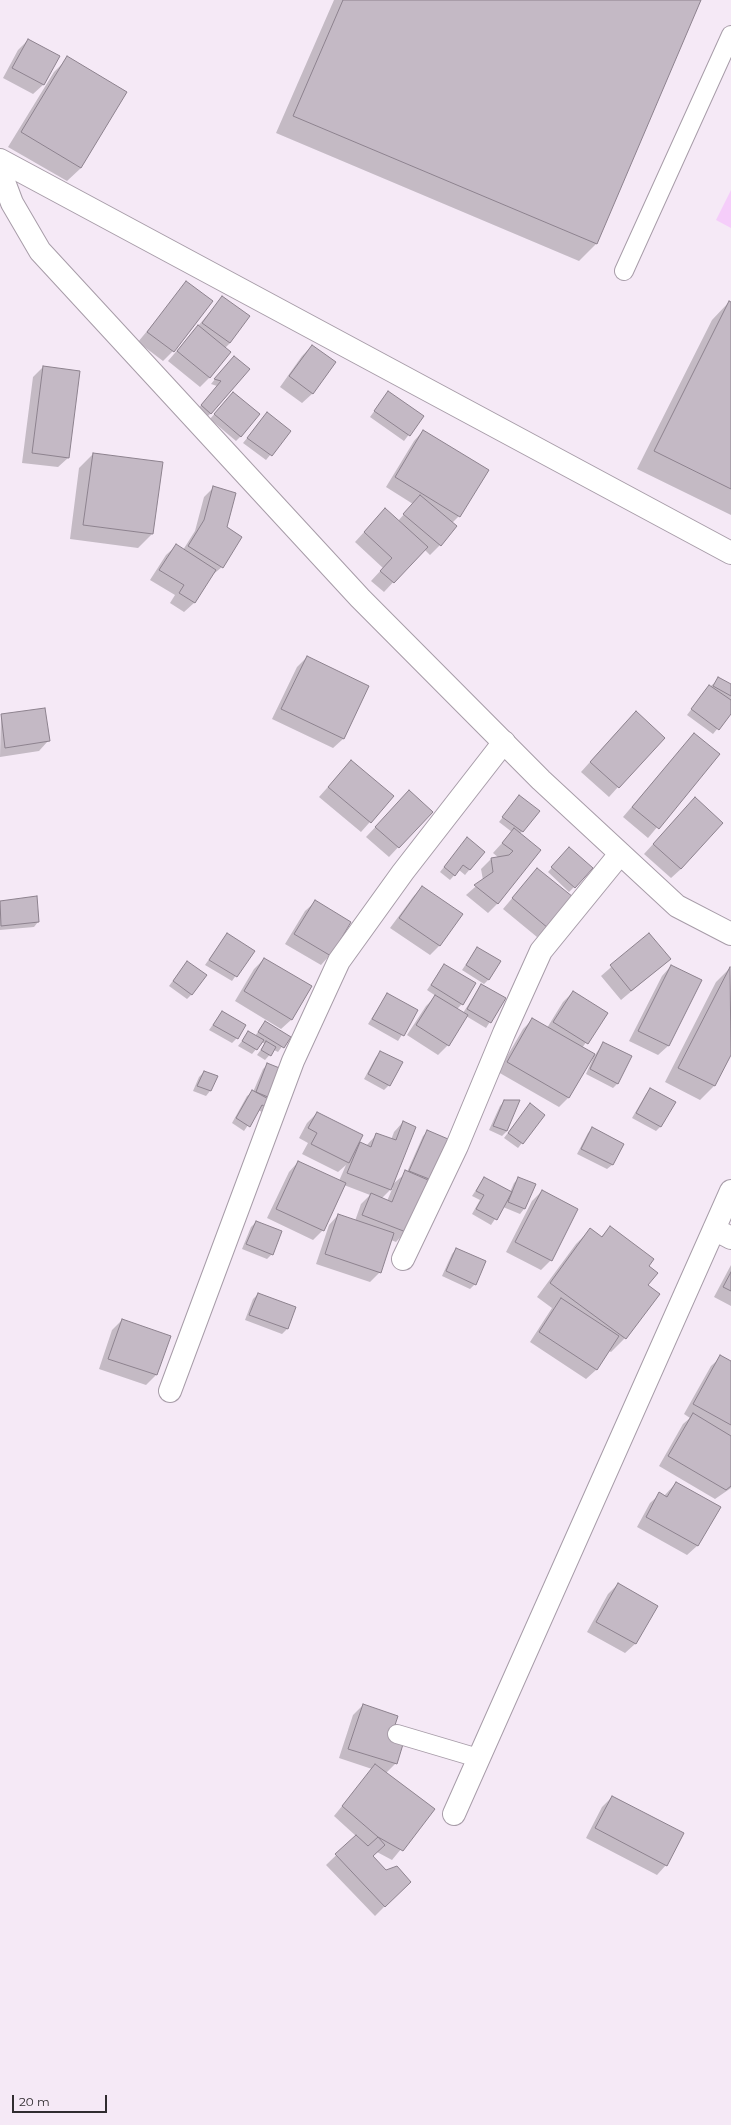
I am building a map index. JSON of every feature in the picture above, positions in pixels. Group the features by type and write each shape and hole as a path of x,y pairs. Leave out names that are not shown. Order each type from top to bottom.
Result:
{"street":[{"path":"0,160 731,553"},
{"path":"0,171 12,203 40,251 360,598 541,780 677,906 731,934"},
{"path":"170,1391 293,1061 339,961 403,872 504,742"},
{"path":"403,1259 457,1146 504,1033 541,951 620,854"},
{"path":"454,1814 478,1758 722,1234 731,1190"}],"lane":[{"path":"624,271 731,35"},
{"path":"397,1734 478,1758"}],"shaded area":[{"path":"731,190 731,228 716,220"}],"building":[{"path":"343,0 701,0 597,244 293,116"},
{"path":"28,39 60,56 44,85 12,68"},
{"path":"67,56 127,92 81,168 21,132"},
{"path":"186,281 213,301 174,352 147,332"},
{"path":"222,296 250,316 230,343 202,323"},
{"path":"729,301 731,302 731,489 654,451"},
{"path":"198,325 231,352 210,378 177,351"},
{"path":"312,345 336,362 313,394 289,376"},
{"path":"234,356 250,369 211,414 201,405 221,381 214,379"},
{"path":"43,366 80,371 69,458 32,453"},
{"path":"388,391 424,416 410,436 374,411"},
{"path":"233,392 260,414 241,437 214,414"},
{"path":"267,412 291,431 272,456 247,438"},
{"path":"423,430 489,470 460,517 395,477"},
{"path":"93,453 163,462 153,534 83,525"},
{"path":"213,486 236,493 227,527 242,537 223,568 188,546 204,520"},
{"path":"420,495 457,526 441,546 403,514"},
{"path":"385,508 428,547 394,583 380,571 392,558 364,532"},
{"path":"176,544 216,570 195,603 179,593 184,585 159,570"},
{"path":"307,656 369,686 344,739 281,709"},
{"path":"718,677 731,684 731,696 713,686"},
{"path":"709,685 731,700 731,714 719,730 691,709"},
{"path":"45,708 50,741 5,748 1,714"},
{"path":"636,711 665,738 619,788 590,762"},
{"path":"694,733 720,754 659,829 632,807"},
{"path":"351,760 394,796 371,823 328,787"},
{"path":"409,790 433,812 399,848 375,827"},
{"path":"519,795 540,811 523,832 502,817"},
{"path":"695,797 723,823 681,869 653,844"},
{"path":"514,828 541,850 498,904 474,885 493,872 491,858 509,855 513,851 502,843"},
{"path":"467,837 485,852 470,870 463,865 455,876 444,867"},
{"path":"569,847 593,868 575,888 551,867"},
{"path":"537,868 573,897 548,928 512,898"},
{"path":"422,886 463,914 440,946 399,918"},
{"path":"37,896 39,922 1,926 0,901"},
{"path":"315,900 351,922 331,956 294,934"},
{"path":"227,933 255,951 237,977 209,960"},
{"path":"649,933 671,959 631,991 610,965"},
{"path":"477,947 501,961 489,980 466,965"},
{"path":"264,958 312,986 292,1020 244,991"},
{"path":"187,961 207,975 192,995 173,981"},
{"path":"444,964 476,983 463,1005 431,985"},
{"path":"671,965 702,980 669,1046 638,1031"},
{"path":"730,967 731,1055 715,1086 678,1068"},
{"path":"481,984 506,998 491,1023 467,1009"},
{"path":"573,991 608,1013 588,1044 553,1022"},
{"path":"387,993 418,1010 404,1036 372,1019"},
{"path":"435,995 468,1015 449,1046 416,1025"},
{"path":"222,1011 246,1025 238,1039 213,1025"},
{"path":"532,1018 595,1054 569,1098 507,1062"},
{"path":"265,1021 291,1037 284,1048 258,1032"},
{"path":"248,1031 264,1040 257,1050 242,1041"},
{"path":"266,1041 276,1047 271,1056 261,1050"},
{"path":"603,1042 632,1056 618,1084 590,1069"},
{"path":"380,1051 403,1062 390,1086 368,1074"},
{"path":"267,1063 287,1071 275,1100 256,1092"},
{"path":"204,1071 218,1076 211,1091 197,1086"},
{"path":"650,1088 676,1102 661,1127 636,1113"},
{"path":"252,1090 274,1102 270,1109 262,1105 250,1127 236,1118"},
{"path":"504,1100 520,1100 507,1131 493,1126"},
{"path":"530,1103 545,1115 523,1144 508,1133"},
{"path":"317,1112 363,1135 349,1163 311,1144 317,1133 308,1128"},
{"path":"403,1121 416,1127 391,1190 347,1173 360,1142 371,1147 376,1133 396,1140"},
{"path":"592,1127 624,1144 613,1165 581,1149"},
{"path":"427,1130 448,1139 429,1179 409,1171"},
{"path":"298,1161 346,1183 324,1231 276,1209"},
{"path":"405,1170 428,1180 406,1232 362,1215 371,1193 392,1202"},
{"path":"484,1177 512,1192 497,1220 476,1209 484,1195 476,1191"},
{"path":"518,1177 536,1184 525,1209 508,1202"},
{"path":"542,1190 578,1209 552,1261 515,1242"},
{"path":"338,1214 394,1233 381,1273 325,1254"},
{"path":"256,1221 282,1231 273,1255 246,1244"},
{"path":"610,1226 654,1259 649,1266 658,1273 648,1285 660,1294 626,1339 550,1283 590,1228 602,1237"},
{"path":"456,1248 486,1261 476,1285 446,1271"},
{"path":"731,1272 731,1291 723,1287"},
{"path":"258,1293 296,1307 288,1329 249,1315"},
{"path":"561,1298 619,1336 597,1370 539,1332"},
{"path":"122,1319 171,1336 157,1375 108,1359"},
{"path":"720,1355 731,1361 731,1425 693,1404"},
{"path":"693,1413 731,1436 731,1486 726,1490 668,1456"},
{"path":"676,1482 721,1507 698,1546 646,1517 659,1492 667,1497"},
{"path":"618,1583 658,1606 636,1644 596,1622"},
{"path":"363,1704 398,1716 391,1737 404,1741 397,1764 348,1749"},
{"path":"375,1764 435,1809 403,1851 378,1837 342,1806"},
{"path":"612,1796 684,1833 667,1866 595,1828"},
{"path":"356,1835 368,1846 378,1837 385,1845 373,1856 386,1870 397,1866 411,1882 385,1907 335,1854"}]}
